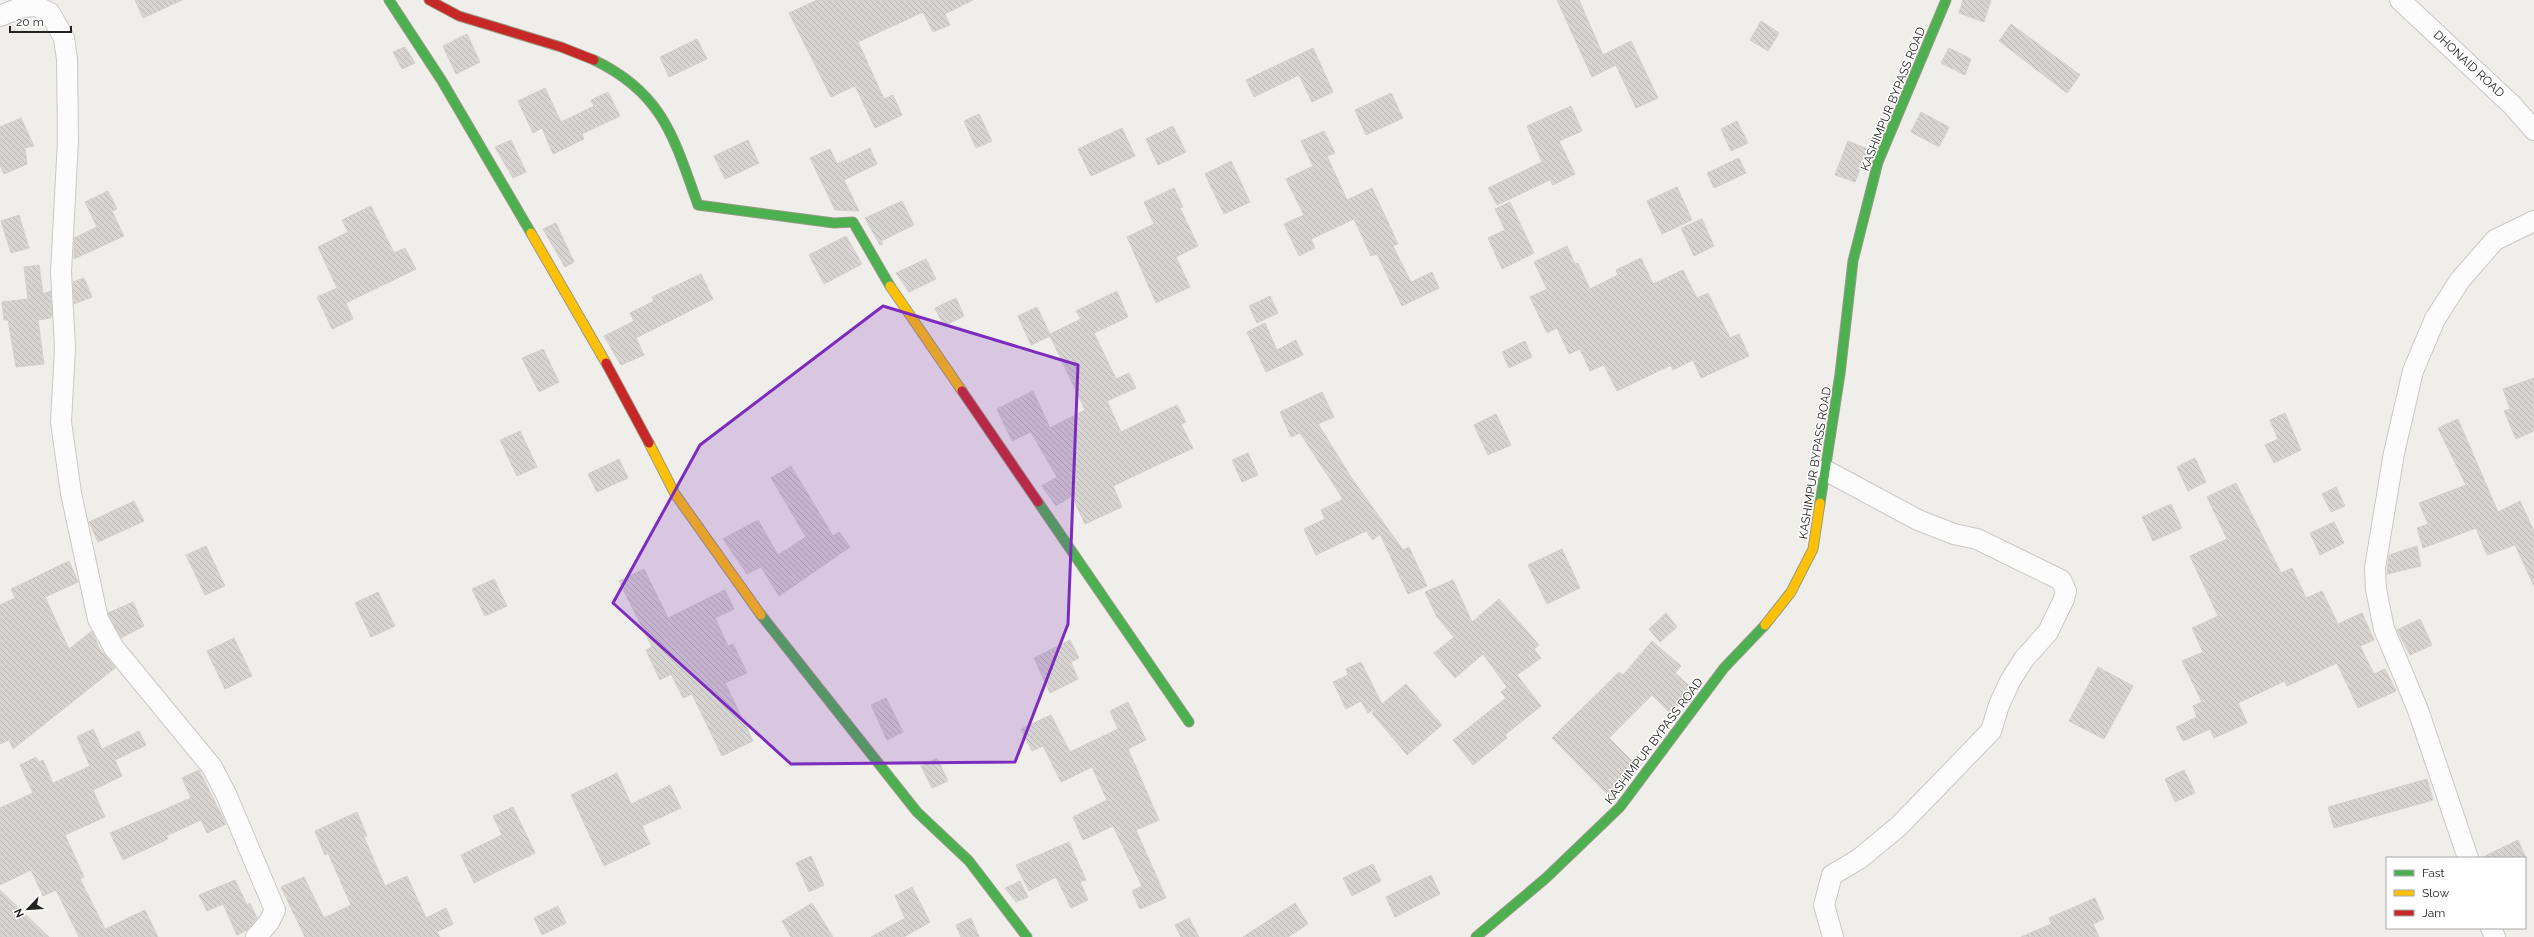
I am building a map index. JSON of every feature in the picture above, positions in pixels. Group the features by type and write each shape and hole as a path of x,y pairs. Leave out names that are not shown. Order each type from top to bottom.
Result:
{"street":[{"path":"389,0 442,81 538,246 626,400 675,494 771,629 917,812 969,862 1027,937"},
{"path":"429,0 458,15 596,60 632,82 651,100 672,138 698,205 834,223 853,222 882,274 1189,722"},
{"name":"KASHIMPUR BYPASS ROAD","path":"1476,937 1546,878 1620,807 1724,668 1764,626 1791,592 1814,549 1840,374 1853,261 1878,162 1946,0"},
{"name":"DHONAID ROAD","path":"2400,0 2512,105 2534,130"},
{"path":"0,16 22,7 36,6 50,13 64,38 67,59 68,140 61,272 64,348 61,422 71,493 98,619 118,653 212,767 226,794 275,910 269,922 256,937"},
{"path":"2468,857 2418,710 2384,630 2376,589 2376,568 2394,453 2413,371 2435,319 2460,280 2490,245 2534,220"},
{"path":"1825,470 1918,520 1954,534 1977,539 2061,580 2066,591 2064,599 2048,632 2024,659 2010,681 1999,705 1991,731 1899,826 1859,859 1832,875 1824,905 1833,937"}],"highlighted area":[{"path":"883,306 1078,365 1068,624 1015,762 791,764 613,603 700,445"}],"building":[{"path":"135,0 182,0 143,18"},
{"path":"817,0 973,0 945,14 950,25 933,32 923,12 858,42 884,99 893,95 902,115 875,128 855,86 831,97 789,13"},
{"path":"1557,0 1579,0 1603,55 1631,41 1658,98 1636,108 1616,65 1592,77"},
{"path":"1963,0 1991,0 1984,22 1959,13"},
{"path":"1761,21 1779,33 1768,51 1750,40"},
{"path":"2011,24 2080,75 2067,93 1999,41"},
{"path":"467,34 480,62 456,74 443,46"},
{"path":"697,39 707,59 669,77 660,57"},
{"path":"405,47 415,63 402,69 393,52"},
{"path":"1313,48 1333,92 1312,102 1299,75 1254,97 1246,80"},
{"path":"1949,48 1971,59 1965,75 1941,63"},
{"path":"545,88 561,122 594,106 591,100 608,92 620,116 582,134 584,139 553,154 542,128 533,133 518,101"},
{"path":"1391,93 1403,118 1366,135 1355,110"},
{"path":"1571,106 1582,131 1559,141 1575,174 1553,185 1550,180 1497,205 1488,188 1542,162 1527,126"},
{"path":"1921,112 1949,127 1939,147 1911,132"},
{"path":"979,114 992,141 976,148 964,121"},
{"path":"21,118 34,146 25,148 27,164 4,174 0,165 0,127"},
{"path":"1737,121 1748,143 1731,151 1721,129"},
{"path":"1173,126 1186,152 1158,165 1146,139"},
{"path":"1122,128 1135,156 1091,176 1078,149"},
{"path":"1324,131 1335,153 1327,156 1347,200 1372,188 1398,244 1393,246 1411,282 1432,272 1439,288 1402,306 1377,254 1371,256 1354,219 1311,239 1315,248 1299,256 1284,224 1304,215 1286,179 1313,166 1301,141"},
{"path":"511,140 526,172 513,178 495,147"},
{"path":"748,140 759,163 725,179 714,156"},
{"path":"1848,141 1868,149 1855,182 1835,175"},
{"path":"870,148 877,164 844,180 859,211 835,210 810,158 830,149 837,164"},
{"path":"1739,158 1746,173 1714,188 1707,173"},
{"path":"1231,161 1250,202 1224,214 1205,174"},
{"path":"1677,187 1692,220 1662,234 1647,201"},
{"path":"1174,188 1183,207 1180,208 1198,246 1176,257 1190,287 1156,303 1127,237 1154,224 1144,202"},
{"path":"108,191 117,209 112,211 124,236 74,259 74,238 97,227 85,202"},
{"path":"902,201 914,225 881,241 883,244 880,245 865,218"},
{"path":"1510,202 1534,253 1502,269 1488,238 1505,230 1495,209"},
{"path":"371,206 394,253 405,248 416,269 346,303 353,319 332,329 317,297 337,288 318,247 348,232 342,220"},
{"path":"19,215 29,248 11,253 1,221"},
{"path":"1702,219 1714,246 1694,256 1681,228"},
{"path":"556,223 574,262 565,267 543,229"},
{"path":"846,236 862,264 824,284 809,255"},
{"path":"1567,246 1575,264 1578,263 1590,289 1618,275 1616,270 1641,258 1653,284 1683,270 1697,298 1708,293 1730,338 1739,334 1749,356 1701,378 1693,360 1673,370 1671,365 1617,391 1604,365 1590,371 1580,349 1569,354 1557,328 1547,333 1530,297 1547,289 1534,262"},
{"path":"926,259 936,279 909,292 896,273"},
{"path":"39,265 43,294 51,291 51,318 38,320 44,364 16,367 8,320 4,320 2,302 28,299 24,267"},
{"path":"701,274 713,299 636,338 644,355 621,365 604,336 634,321 630,313 654,301 652,297"},
{"path":"84,278 92,297 74,304 73,282"},
{"path":"1117,291 1128,317 1094,333 1116,379 1129,373 1136,388 1107,401 1121,432 1177,405 1186,422 1181,424 1193,448 1113,486 1122,507 1085,524 1072,496 1056,506 1042,486 1057,477 1031,432 1012,441 997,409 1033,391 1050,428 1085,410 1050,336 1031,345 1018,316 1037,307 1050,334 1081,319 1076,311"},
{"path":"1270,296 1278,313 1257,323 1249,306"},
{"path":"956,298 964,316 944,326 935,308"},
{"path":"1265,323 1277,350 1296,340 1303,355 1266,372 1247,332"},
{"path":"1525,341 1532,357 1509,368 1502,352"},
{"path":"543,349 559,382 539,392 522,358"},
{"path":"2534,378 2534,431 2516,439 2504,411 2510,409 2503,389"},
{"path":"1322,392 1334,417 1318,424 1353,480 1403,550 1409,547 1427,586 1408,594 1380,534 1373,540 1366,531 1316,555 1304,529 1325,519 1321,510 1343,499 1300,433 1291,437 1280,412"},
{"path":"2285,413 2301,450 2274,463 2265,445 2278,439 2270,420"},
{"path":"1496,414 1511,445 1488,455 1474,425"},
{"path":"2458,419 2498,512 2520,501 2534,531 2534,586 2515,545 2487,555 2476,528 2423,548 2417,528 2428,524 2419,503 2466,485 2438,428"},
{"path":"520,431 537,467 517,476 500,440"},
{"path":"1248,453 1258,475 1242,482 1232,460"},
{"path":"2195,458 2206,482 2188,491 2177,467"},
{"path":"619,459 628,478 597,492 588,474"},
{"path":"791,466 833,536 839,532 850,547 779,596 761,567 747,574 723,539 758,520 778,555 806,537 771,478"},
{"path":"2236,483 2281,573 2292,568 2306,598 2322,591 2338,624 2362,613 2374,640 2360,646 2374,674 2385,669 2396,691 2358,708 2337,663 2287,686 2285,681 2238,703 2247,723 2214,738 2210,729 2183,741 2176,727 2197,717 2193,706 2202,702 2182,661 2203,652 2192,628 2218,616 2190,556 2227,539 2207,497"},
{"path":"2336,487 2345,506 2331,512 2322,494"},
{"path":"134,501 144,521 98,542 89,522"},
{"path":"2171,504 2182,528 2153,541 2142,517"},
{"path":"2334,522 2344,543 2320,555 2310,533"},
{"path":"206,546 225,586 205,595 186,555"},
{"path":"2417,546 2421,566 2387,574 2389,555"},
{"path":"1562,549 1580,588 1547,604 1528,565"},
{"path":"69,561 78,582 45,597 69,649 92,631 99,648 115,668 13,749 9,740 0,744 0,605 15,598 11,589"},
{"path":"644,569 668,618 725,590 734,609 715,618 728,646 733,644 747,673 725,683 753,741 722,756 692,694 683,698 671,674 660,680 646,650 652,647 619,581"},
{"path":"494,579 507,606 485,616 472,589"},
{"path":"1453,580 1472,622 1499,599 1539,645 1534,649 1541,658 1517,675 1541,706 1505,735 1507,738 1473,765 1453,740 1506,698 1501,692 1507,687 1483,654 1455,678 1434,653 1454,637 1437,617 1425,592"},
{"path":"378,592 395,626 371,637 355,603"},
{"path":"133,602 144,626 121,638 108,613"},
{"path":"1666,613 1677,627 1660,642 1649,629"},
{"path":"2420,619 2432,645 2410,655 2397,630"},
{"path":"234,638 252,676 225,689 207,651"},
{"path":"1070,640 1079,658 1071,662 1078,679 1050,693 1034,658"},
{"path":"1652,641 1681,666 1675,673 1693,689 1671,714 1652,695 1609,738 1636,765 1611,798 1552,738 1619,672 1623,675"},
{"path":"1361,662 1382,704 1406,684 1442,725 1407,755 1372,713 1380,706 1368,713 1361,701 1346,709 1333,682 1348,675 1346,669"},
{"path":"2098,667 2133,686 2104,739 2069,721"},
{"path":"886,698 903,732 887,740 871,705"},
{"path":"1128,702 1146,740 1128,749 1159,820 1136,830 1166,898 1140,909 1132,891 1142,886 1113,826 1083,840 1073,817 1107,800 1092,767 1061,782 1043,746 1032,751 1021,729 1051,715 1070,752 1118,729 1110,711"},
{"path":"93,729 102,749 139,731 146,745 115,760 122,776 93,790 105,817 65,835 84,877 80,879 105,929 145,910 158,937 79,937 56,890 43,896 31,870 0,885 0,808 33,793 20,765 36,757 39,762 43,760 53,783 90,766 77,737"},
{"path":"937,758 948,781 932,788 921,766"},
{"path":"199,770 226,824 207,833 201,820 166,836 168,839 123,860 110,833 191,798 182,778"},
{"path":"2184,770 2195,793 2175,802 2165,779"},
{"path":"617,773 631,804 670,785 681,808 642,826 650,844 604,866 571,795"},
{"path":"2427,779 2433,800 2334,828 2328,807"},
{"path":"513,807 535,853 474,883 461,855 502,835 493,816"},
{"path":"357,812 367,836 364,837 385,886 407,876 426,918 446,908 453,924 437,932 440,937 305,937 281,887 304,877 324,918 351,905 328,853 325,855 315,831"},
{"path":"2518,840 2526,857 2483,857"},
{"path":"1069,842 1086,880 1080,882 1088,900 1071,908 1056,877 1029,891 1016,865"},
{"path":"811,856 824,885 809,892 796,863"},
{"path":"1373,864 1381,881 1352,896 1343,878"},
{"path":"1431,875 1440,894 1395,917 1386,897"},
{"path":"235,880 247,905 250,903 257,918 247,930 237,935 223,904 207,911 199,895"},
{"path":"1020,881 1028,897 1016,902 1005,888"},
{"path":"912,887 930,922 904,937 871,937 905,918 895,896"},
{"path":"0,890 49,937 0,937"},
{"path":"2095,898 2104,919 2093,924 2099,937 2021,937 2051,924 2049,918"},
{"path":"812,903 833,937 791,937 782,921"},
{"path":"1295,903 1308,924 1288,937 1243,937"},
{"path":"558,906 566,923 542,935 534,918"},
{"path":"971,918 979,937 961,937 956,925"},
{"path":"1189,918 1199,937 1181,937 1175,925"}],"traffic: fast":[{"path":"389,0 442,81 531,233"},
{"path":"1820,503 1840,374 1853,261 1878,162 1946,0"},
{"path":"594,60 617,73 636,87 651,103 673,138 698,205 834,223 853,222 890,286"},
{"path":"1038,502 1189,722"},
{"path":"761,615 917,812 969,861 1027,937"},
{"path":"1476,937 1546,878 1620,807 1724,668 1765,625"}],"traffic: slow":[{"path":"531,233 606,363"},
{"path":"890,286 962,391"},
{"path":"649,443 675,494 761,615"},
{"path":"1765,625 1791,592 1813,549 1820,503"}],"traffic: jam":[{"path":"429,0 459,16 561,47 594,60"},
{"path":"606,363 649,443"},
{"path":"962,391 1038,502"}]}
